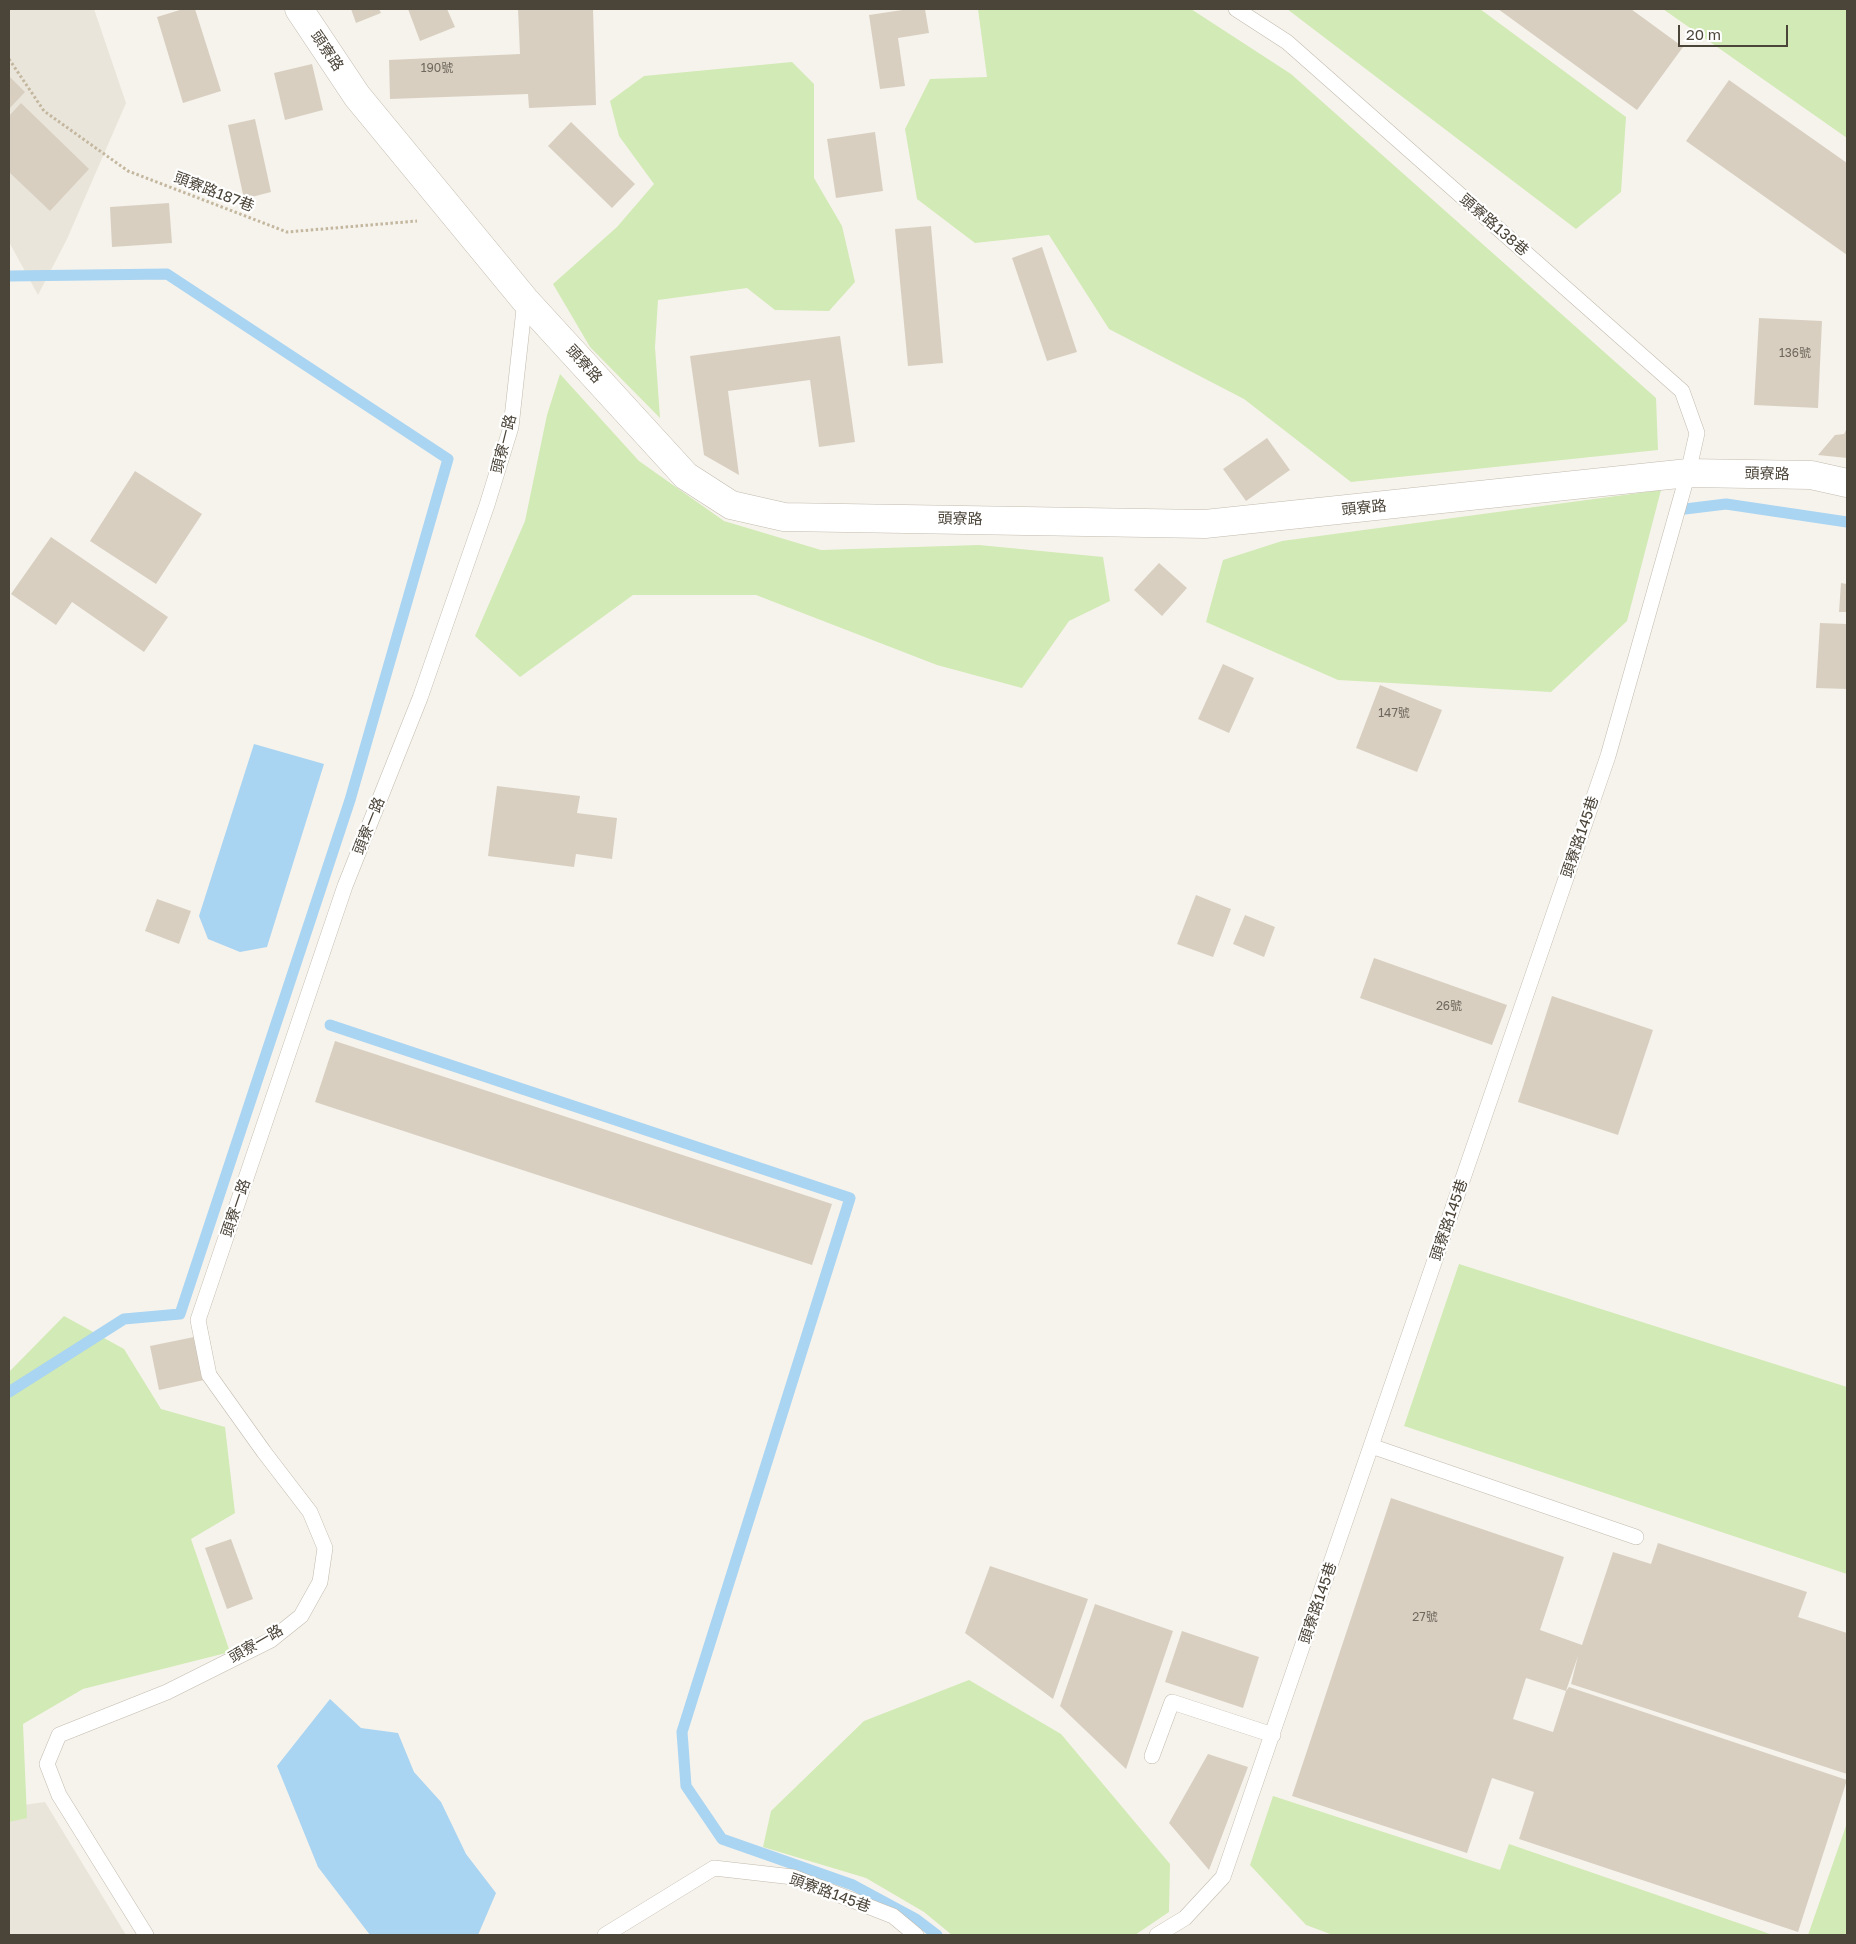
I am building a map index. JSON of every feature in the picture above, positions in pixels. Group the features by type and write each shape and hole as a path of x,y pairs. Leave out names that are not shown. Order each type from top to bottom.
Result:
{"street":[{"name":"頭寮路","path":"298,9 357,96 525,300 686,476 731,505 784,516 1205,524 1688,473 1811,475 1847,483"}],"lane":[{"name":"頭寮路138巷","path":"1236,9 1287,42 1682,392 1697,433 1688,473"},
{"name":"頭寮一路","path":"146,1935 59,1795 47,1764 59,1736 167,1692 271,1640 301,1616 320,1582 325,1548 310,1512 209,1375 198,1320 345,886 420,698 487,505 510,427 525,300"},
{"name":"頭寮路145巷","path":"1157,1935 1185,1918 1224,1877 1608,756 1688,473"},
{"path":"1371,1446 1636,1537"},
{"path":"1152,1756 1172,1702 1273,1735"},
{"name":"頭寮路145巷","path":"605,1935 714,1868 794,1877 893,1916 916,1935"}],"path":[{"name":"頭寮路187巷","path":"9,59 44,111 128,171 287,232 458,218"}],"shaded area":[{"path":"9,9 94,9 126,103 67,239 38,295 9,242"},
{"path":"45,1802 126,1935 9,1935 9,1807"}],"green space":[{"path":"978,9 1191,9 1291,74 1656,398 1658,450 1351,482 1244,399 1109,329 1049,235 975,243 917,199 905,129 930,79 987,77"},
{"path":"1287,9 1480,9 1626,117 1621,192 1576,229"},
{"path":"1663,9 1847,9 1847,138"},
{"path":"792,62 814,84 814,178 842,226 855,282 829,311 775,310 747,288 658,300 655,347 660,418 590,347 553,284 617,227 654,184 619,136 610,101 644,76"},
{"path":"560,374 639,461 724,521 821,550 979,545 1103,557 1110,601 1069,621 1022,688 937,665 756,595 633,595 520,677 475,636 525,521 547,415"},
{"path":"1661,490 1627,621 1551,692 1338,680 1206,622 1223,560 1282,541"},
{"path":"1459,1264 1847,1387 1847,1574 1404,1426"},
{"path":"64,1316 124,1349 161,1409 225,1427 235,1513 191,1539 230,1652 83,1689 23,1724 27,1818 9,1822 9,1372"},
{"path":"969,1680 1061,1734 1170,1864 1169,1912 1135,1935 952,1935 924,1912 866,1878 763,1847 771,1811 864,1721"},
{"path":"1273,1796 1500,1870 1509,1844 1773,1935 1333,1935 1306,1925 1250,1865"},
{"path":"1847,1823 1847,1935 1808,1935"}],"water":[{"path":"254,744 324,764 267,947 240,952 208,939 199,916"},
{"path":"330,1699 361,1728 398,1733 414,1772 441,1802 466,1854 496,1893 478,1935 370,1935 318,1867 277,1766"}],"building":[{"path":"183,9 195,9 221,91 183,103 157,17"},
{"path":"351,9 379,9 381,13 356,23"},
{"path":"408,9 447,9 455,27 420,41"},
{"path":"518,9 593,9 596,105 529,108 528,94 390,99 389,60 520,54"},
{"path":"909,9 925,9 929,33 898,38 905,86 880,89 869,15"},
{"path":"1498,9 1631,9 1683,47 1637,110"},
{"path":"312,64 323,110 285,120 274,73"},
{"path":"9,76 25,92 9,109"},
{"path":"1729,80 1847,163 1847,255 1686,141"},
{"path":"21,103 89,169 50,211 9,172 9,116"},
{"path":"255,119 271,192 244,199 228,125"},
{"path":"571,122 635,184 612,208 548,146"},
{"path":"875,132 883,191 836,198 827,139"},
{"path":"169,203 172,243 112,247 110,207"},
{"path":"931,226 943,363 908,366 895,229"},
{"path":"1042,247 1077,352 1047,361 1012,258"},
{"path":"1759,318 1822,321 1818,408 1754,405"},
{"path":"840,336 855,442 819,447 810,380 728,391 739,475 704,455 690,356"},
{"path":"1847,428 1847,458 1818,455 1835,435 1844,434"},
{"path":"1267,438 1290,470 1246,501 1223,469"},
{"path":"135,471 202,514 156,584 90,541"},
{"path":"51,537 168,617 144,652 72,602 56,625 11,594"},
{"path":"1159,563 1187,588 1162,616 1134,590"},
{"path":"1841,583 1847,584 1847,612 1839,612"},
{"path":"1820,623 1847,624 1847,689 1816,688"},
{"path":"1223,664 1254,678 1229,733 1198,719"},
{"path":"1380,685 1442,710 1417,772 1356,748"},
{"path":"497,786 580,796 577,813 617,818 612,859 576,854 574,867 488,856"},
{"path":"1196,895 1231,909 1213,957 1177,944"},
{"path":"157,899 191,911 179,944 145,931"},
{"path":"1245,915 1275,927 1264,957 1233,944"},
{"path":"1374,958 1507,1005 1492,1045 1360,998"},
{"path":"1552,996 1653,1030 1618,1135 1518,1102"},
{"path":"335,1041 832,1204 812,1265 315,1102"},
{"path":"194,1337 204,1380 159,1390 150,1346"},
{"path":"1391,1498 1564,1557 1540,1630 1582,1645 1613,1552 1651,1564 1658,1543 1807,1592 1798,1617 1847,1633 1847,1774 1571,1684 1578,1656 1566,1691 1569,1687 1847,1780 1798,1932 1519,1839 1534,1792 1492,1778 1467,1853 1292,1796","holes":["1526,1678 1566,1691 1553,1732 1513,1719"]},
{"path":"231,1539 253,1599 227,1609 205,1548"},
{"path":"990,1566 1088,1599 1053,1699 965,1633"},
{"path":"1095,1604 1173,1631 1126,1769 1060,1706"},
{"path":"1182,1631 1259,1657 1243,1708 1165,1682"},
{"path":"1208,1754 1248,1767 1209,1870 1169,1823"}],"waterway":[{"path":"9,276 167,274 448,459 350,800 180,1314 124,1319 9,1392"},
{"path":"1685,509 1726,504 1847,522"},
{"path":"330,1025 850,1198 682,1732 686,1786 722,1839 853,1885 916,1919 937,1935"}]}
